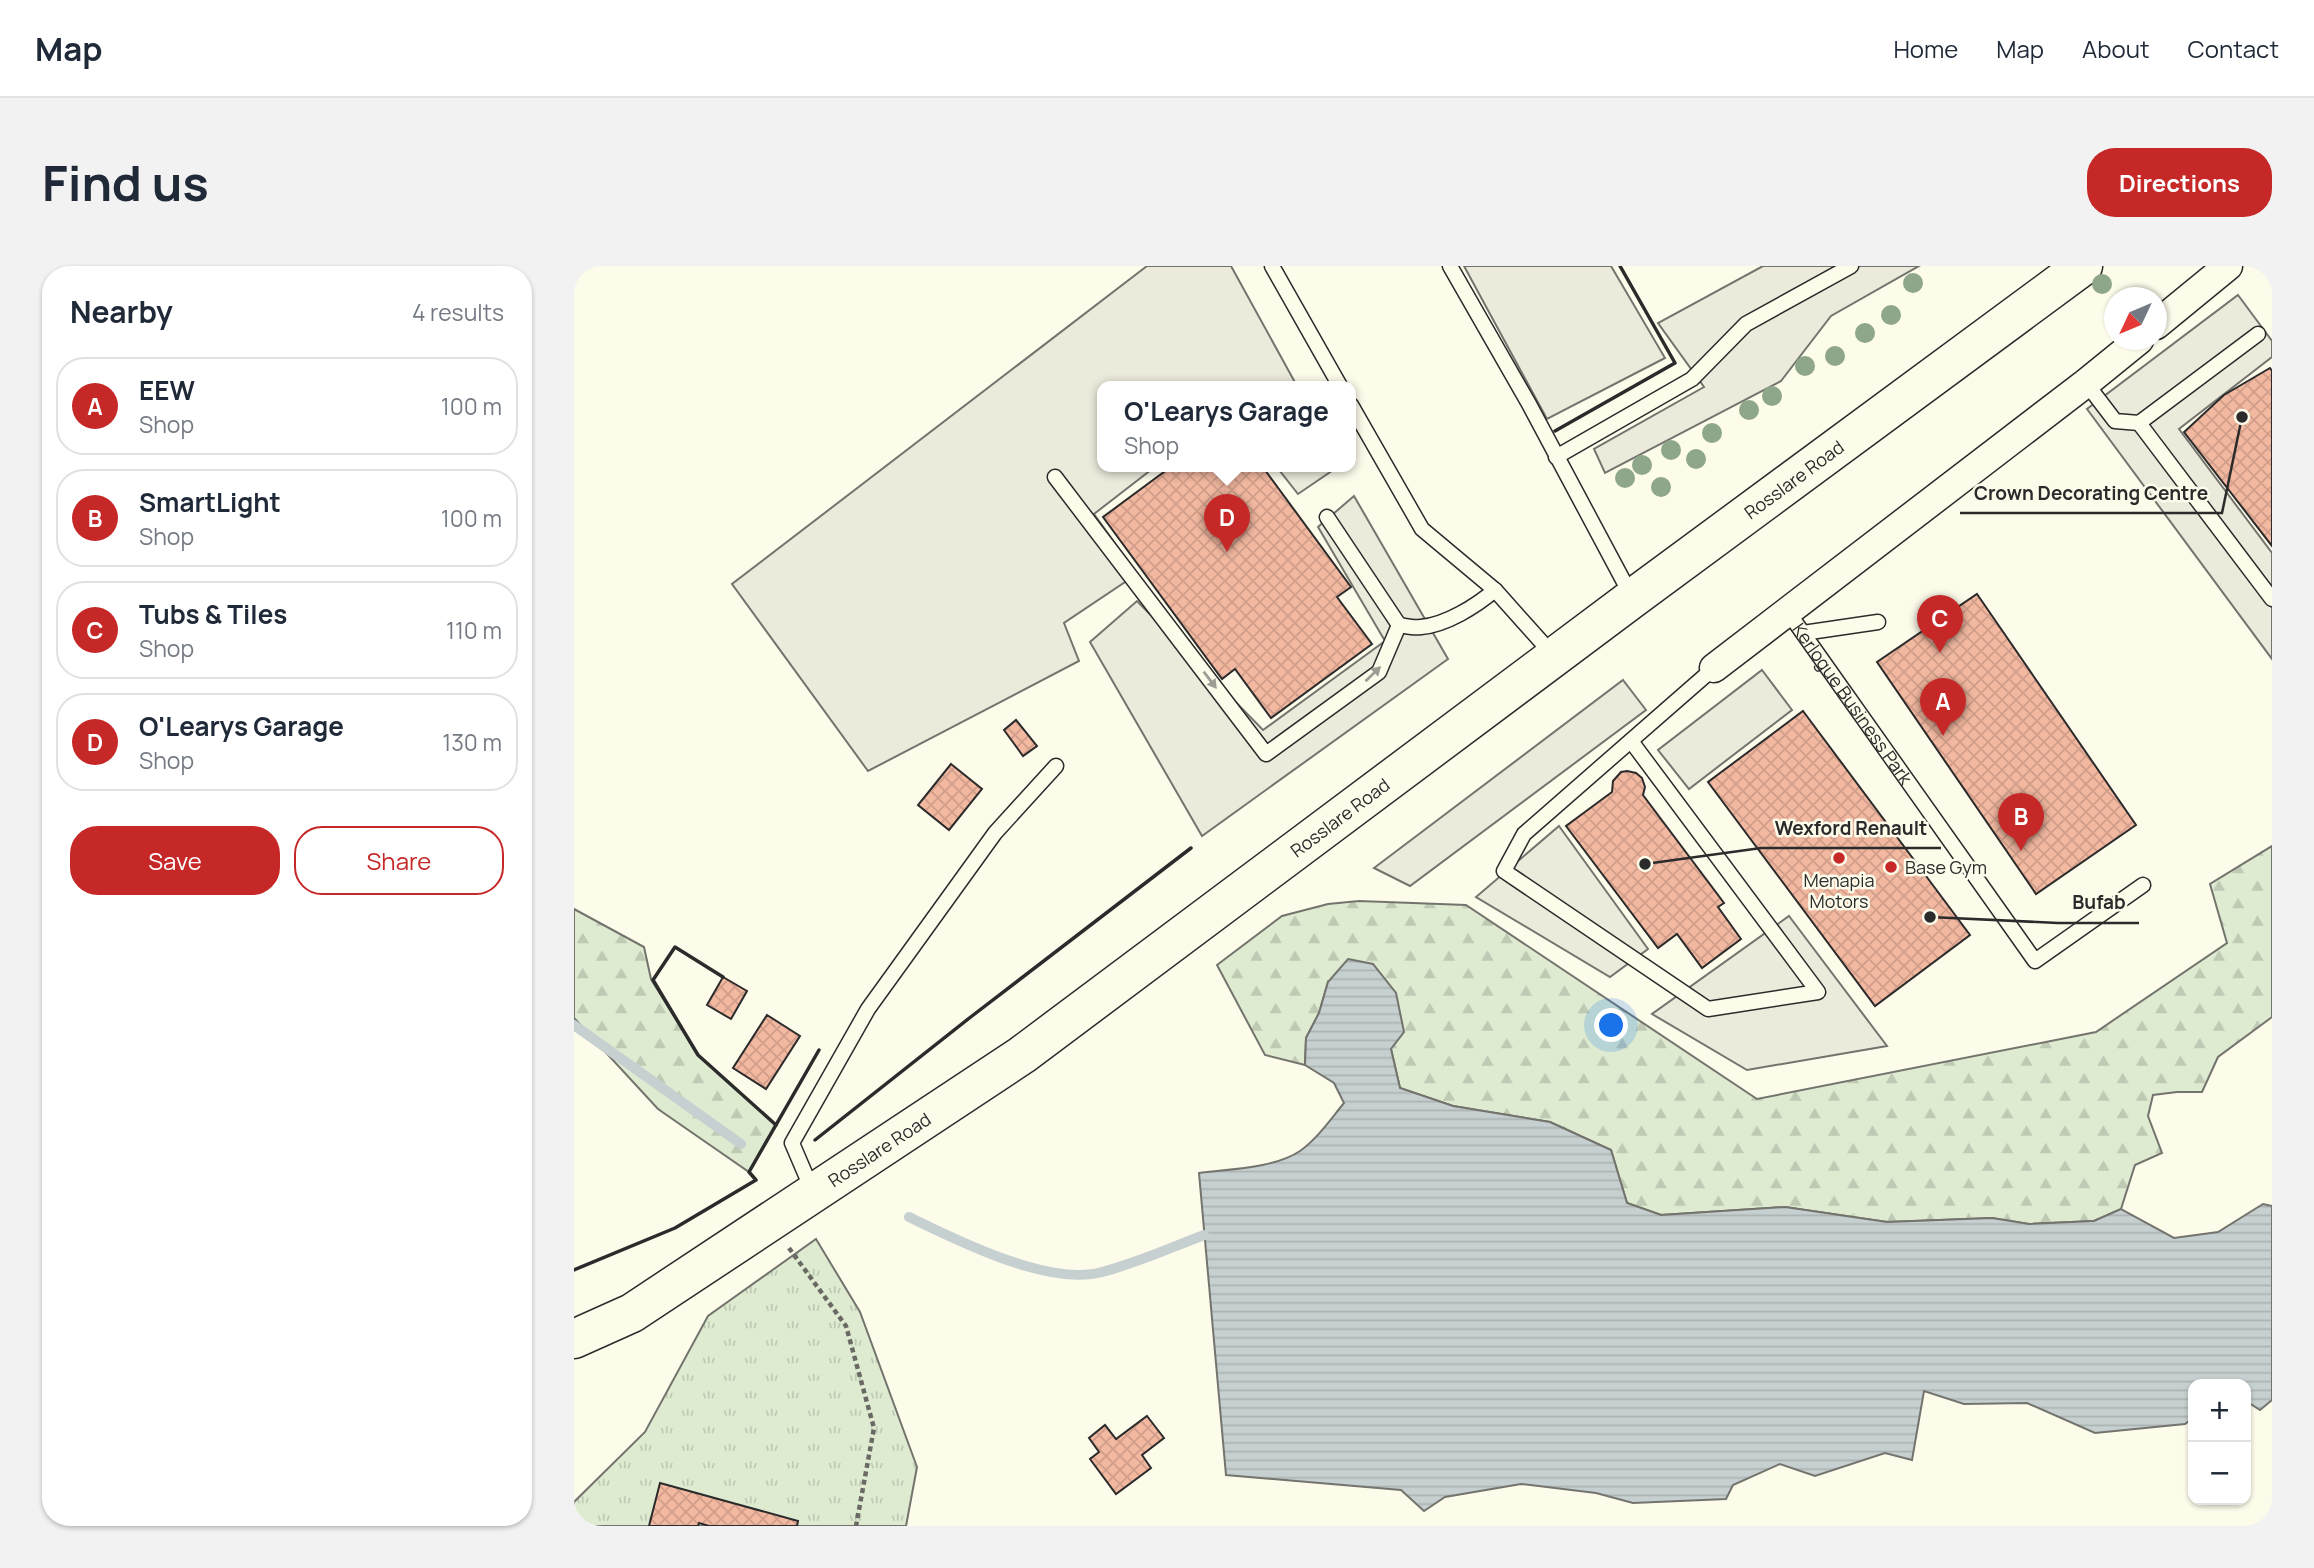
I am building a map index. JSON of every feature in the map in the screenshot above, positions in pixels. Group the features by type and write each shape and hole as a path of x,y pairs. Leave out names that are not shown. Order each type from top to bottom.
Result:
{"main road":[{"name":"Rosslare Road","path":"574,1339 632,1313 1022,1055 1633,598 2083,266"}],"street":[{"path":"2167,317 2228,266"},
{"name":"Kerlogue Business Park","path":"1714,668 1796,623 2127,350"}],"lane":[{"path":"1272,266 1337,381"},
{"path":"1450,266 1529,404 1633,598"},
{"path":"1556,457 1692,379 1746,324 1851,266"},
{"path":"2086,383 2115,421 2139,423 2258,334"},
{"path":"1356,414 1422,529 1495,590 1555,657"},
{"path":"2139,423 2272,599"},
{"path":"1055,477 1266,754 1379,672 1399,625"},
{"path":"1327,516 1399,625"},
{"path":"1399,625 1422,627 1461,614 1479,604 1495,590"},
{"path":"1796,623 1878,622"},
{"name":"Kerlogue Business Park","path":"1796,623 2035,961 2143,885"},
{"name":"Kerlogue Business Park","path":"1631,741 1818,992 1708,1009 1504,871 1524,834 1714,668"},
{"path":"813,1193 792,1143 868,1010 995,833 1056,766"}],"path":[{"path":"769,1222 846,1326 874,1428 856,1526"}],"green space":[{"path":"2272,846 2272,1017 2218,1057 2202,1092 2153,1095 2148,1116 2162,1153 2135,1165 2121,1209 2094,1221 2029,1224 1992,1218 1887,1222 1785,1207 1661,1215 1627,1203 1611,1150 1550,1122 1453,1106 1400,1088 1391,1049 1328,982 1319,1013 1306,1038 1305,1065 1265,1055 1217,965 1282,916 1328,904 1359,901 1466,905 1757,1099 2096,1032 2227,943 2210,884"},
{"path":"574,909 644,947 651,979 698,1055 776,1125 749,1172 658,1109 574,1018"},
{"path":"816,1239 860,1312 917,1467 906,1526 574,1526 574,1502 645,1432 708,1316"}],"shaded area":[{"path":"1147,266 1231,266 1294,381 1097,381 1097,472 1148,472 1094,514 1137,574 1064,623 1079,661 868,771 732,584"},
{"path":"1464,266 1611,266 1665,358 1547,419"},
{"path":"1763,266 1919,266 1831,316 1781,381 1605,473 1594,449 1704,387 1658,323"},
{"path":"2238,295 2272,341 2272,357 2179,429 2272,553 2272,659 2087,409"},
{"path":"1281,472 1330,472 1298,494"},
{"path":"1354,496 1448,659 1202,836 1090,642 1137,601 1263,730 1385,641 1318,527"},
{"path":"1762,670 1792,710 1689,789 1658,750"},
{"path":"1623,680 1646,710 1410,886 1374,868"},
{"path":"1559,826 1648,949 1610,977 1476,897"},
{"path":"1789,916 1887,1046 1747,1070 1652,1014"},
{"path":"1348,959 1373,964 1396,993 1404,1032 1391,1049 1400,1088 1453,1106 1550,1122 1611,1150 1627,1203 1661,1215 1785,1207 1887,1222 1992,1218 2029,1224 2094,1221 2121,1209 2174,1238 2218,1232 2263,1204 2272,1206 2272,1400 2260,1410 2251,1404 2251,1379 2188,1379 2188,1422 2185,1424 2095,1433 2027,1403 1964,1404 1924,1391 1912,1460 1885,1453 1815,1476 1780,1464 1733,1485 1726,1499 1633,1503 1596,1493 1521,1484 1445,1497 1424,1511 1401,1490 1226,1475 1199,1173 1251,1167 1290,1157 1312,1141 1344,1103 1334,1083 1305,1065 1306,1038 1319,1013 1328,982"}],"building":[{"path":"2270,368 2272,546 2184,432 2224,395"},
{"path":"1164,472 1266,472 1351,587 1337,597 1372,644 1271,718 1235,669 1222,679 1103,517"},
{"path":"1977,594 2136,825 2036,894 1877,662"},
{"name":"Menapia Motors","path":"1803,711 1970,935 1875,1006 1708,782"},
{"path":"1016,720 1037,746 1023,756 1004,730"},
{"path":"951,764 982,789 949,830 918,805"},
{"path":"1627,771 1642,778 1645,787 1643,795 1724,903 1718,907 1741,939 1702,968 1677,934 1658,948 1566,826 1612,792 1613,781 1621,772"},
{"path":"723,977 747,991 731,1019 707,1005"},
{"path":"767,1015 800,1036 766,1089 733,1068"},
{"path":"1147,1416 1164,1438 1142,1455 1151,1468 1116,1494 1090,1459 1099,1452 1089,1438 1105,1425 1116,1439"},
{"path":"660,1483 798,1521 797,1526 709,1526 699,1523 698,1526 649,1526"}],"waterway":[{"path":"574,1025 741,1144"},
{"path":"909,1217 1004,1259 1056,1273 1080,1275 1128,1264 1204,1235"}],"wall":[{"path":"1555,431 1675,363 1620,266"},
{"path":"815,1140 1191,848"},
{"path":"723,977 675,947 653,980 698,1055 776,1125"},
{"path":"574,1270 675,1228 756,1180 749,1172 819,1050"}],"place":[{"name":"Crown Decorating Centre","path":"2242,417"},
{"name":"O'Learys Garage","path":"1227,552"},
{"name":"Tubs & Tiles","path":"1940,653"},
{"name":"EEW","path":"1943,736"},
{"name":"SmartLight","path":"2021,851"},
{"name":"Menapia Motors","path":"1839,858"},
{"name":"Wexford Renault","path":"1645,864"},
{"name":"Base Gym","path":"1891,867"},
{"name":"Bufab","path":"1930,917"}]}
